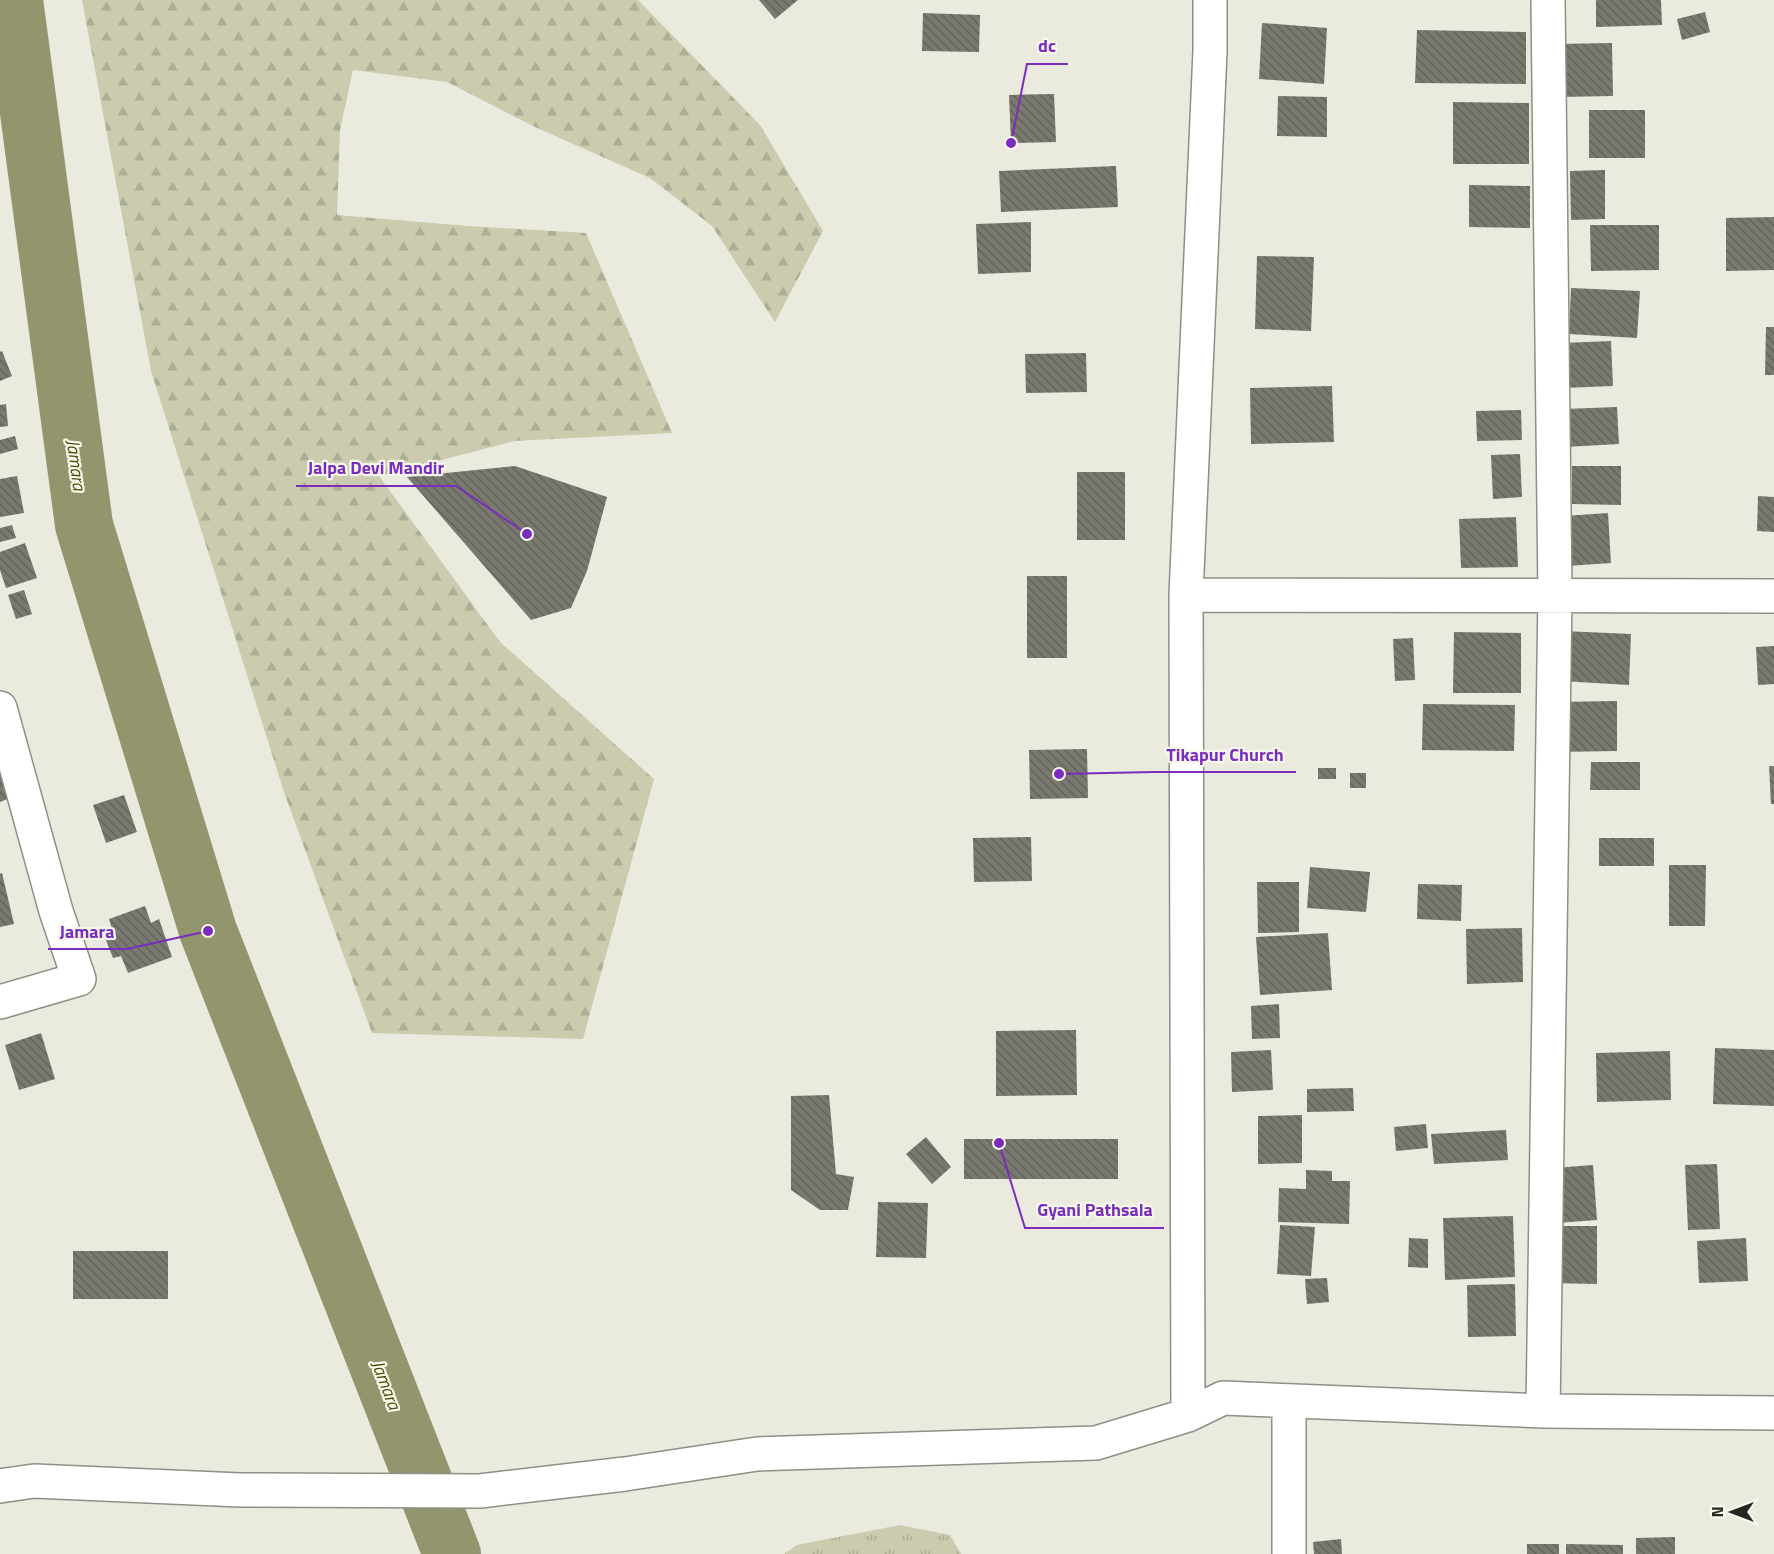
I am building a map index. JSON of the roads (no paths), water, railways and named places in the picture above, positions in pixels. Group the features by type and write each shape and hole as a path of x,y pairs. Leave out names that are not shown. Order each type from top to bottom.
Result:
{"street":[{"path":"1188,1415 1186,595 1210,51 1210,0"},
{"path":"1544,1411 1555,595 1548,0"},
{"path":"1186,595 1774,596"},
{"path":"0,708 56,911 79,979 0,1002"},
{"path":"0,1486 34,1481 240,1490 480,1491 626,1474 757,1455 1096,1443 1188,1415 1223,1398 1544,1411 1774,1413"},
{"path":"1289,1401 1289,1554"}],"waterway":[{"name":"Jamara","path":"14,0 84,525 208,931 452,1554"}],"place":[{"name":"dc","path":"1011,143"},
{"name":"Jalpa Devi Mandir","path":"527,534"},
{"name":"Tikapur Church","path":"1059,774"},
{"name":"Jamara","path":"208,931"},
{"name":"Gyani Pathsala","path":"999,1143"}]}
